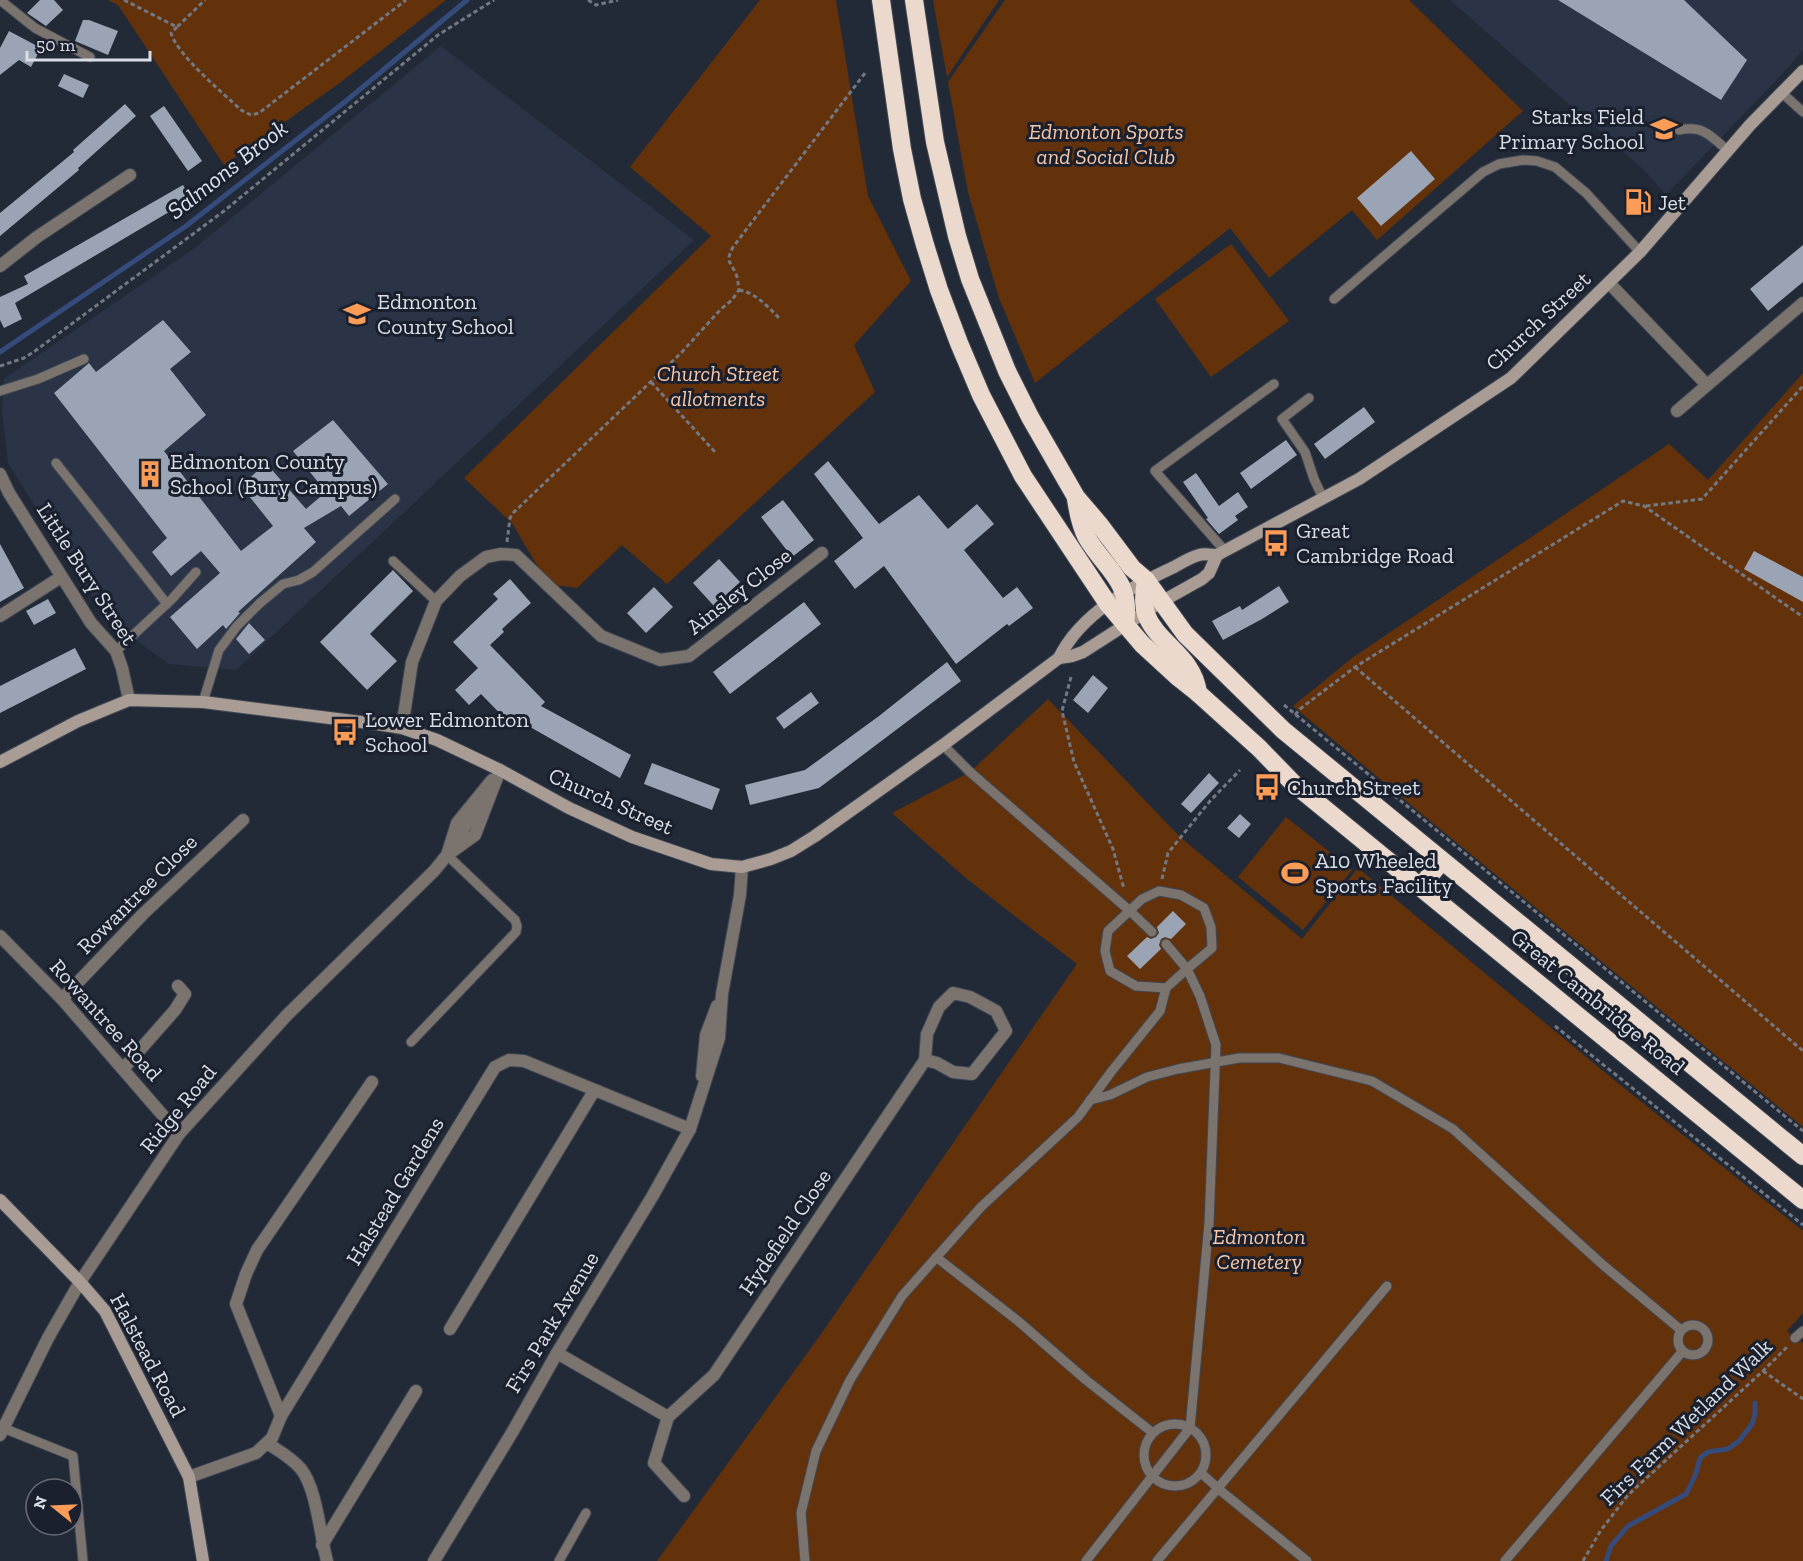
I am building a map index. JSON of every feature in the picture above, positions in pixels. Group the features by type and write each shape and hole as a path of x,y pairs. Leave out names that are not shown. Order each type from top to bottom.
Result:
{"highway":[{"name":"Great Cambridge Road","path":"881,0 893,97 912,199 947,311 981,395 1023,476 1108,604 1142,644 1259,748 1293,783 1803,1200"},
{"path":"914,0 935,142 957,236 970,279 1007,371 1030,417 1076,497 1079,516 1087,536 1121,583 1124,593 1125,624"},
{"name":"Great Cambridge Road","path":"1076,497 1132,567 1146,580 1185,634 1283,730 1803,1156"},
{"path":"1146,580 1145,612 1156,630 1190,669 1197,680 1198,693"},
{"path":"1420,887 1442,861"}],"main road":[{"name":"Church Street","path":"0,762 78,721 129,700 203,702 402,729 437,740 500,770 569,808 632,837 711,864 742,867 771,859 791,851 943,745 1059,657 1071,636 1124,593 1198,555 1221,553 1359,479 1511,378 1640,252 1750,125 1803,71"},
{"name":"Church Street","path":"1059,657 1083,652 1125,624 1202,579 1209,573 1221,553"},
{"name":"Halstead Road","path":"0,1200 105,1311 189,1477 203,1561"}],"street":[{"path":"0,266 37,237 130,175"},
{"path":"1609,284 1706,384"},
{"path":"1677,411 1803,303"},
{"name":"Little Bury Street","path":"0,474 9,493 91,623 116,651 129,700"},
{"path":"402,729 412,662 436,601 460,576 486,556 506,554"},
{"name":"Ainsley Close","path":"506,554 516,555 601,636 660,660 690,656 822,554"},
{"path":"0,616 62,577"},
{"name":"Ridge Road","path":"1,1431 48,1338 80,1282 179,1134 287,1015 434,871 447,855 476,835 500,770"},
{"name":"Ridge Road","path":"447,855 457,823 500,770"},
{"name":"Rowantree Close","path":"62,999 143,914 243,820"},
{"name":"Firs Park Avenue","path":"437,1560 690,1129 699,1101 706,1035 722,994 740,895 742,867"},
{"name":"Rowantree Road","path":"0,936 62,999 179,1134"},
{"path":"123,1069 175,1010 185,994 178,986"},
{"name":"Hydefield Close","path":"668,1416 714,1375 925,1060 927,1034 939,1007 953,993 970,997 996,1011 1006,1031 972,1074 953,1072 937,1063 925,1060"},
{"name":"Halstead Gardens","path":"267,1443 272,1438 281,1416 495,1067 509,1060 524,1061 690,1129"},
{"path":"281,1416 236,1304 257,1250 372,1082"},
{"path":"450,1329 594,1091"},
{"path":"557,1353 668,1416 654,1463 684,1496"},
{"path":"322,1545 416,1391"},
{"path":"189,1477 256,1453 267,1443 302,1470 310,1487 327,1561"}],"lane":[{"path":"0,0 35,28 90,57"},
{"path":"1782,93 1803,112"},
{"path":"1679,130 1693,127 1703,131 1728,151"},
{"path":"1334,299 1483,172 1499,164 1523,160 1537,161 1555,167 1586,193 1640,252"},
{"path":"0,391 38,379 84,359"},
{"path":"1221,553 1155,471 1274,384"},
{"path":"1309,398 1282,418 1305,452 1323,498"},
{"path":"56,463 167,604"},
{"path":"203,702 219,650 237,626 283,584 313,573 395,499"},
{"path":"393,561 436,601"},
{"path":"116,651 167,604 196,572"},
{"path":"943,745 970,772 1152,932"},
{"path":"411,1042 516,932 515,920 447,855"},
{"path":"805,1561 801,1513 816,1451 850,1380 902,1296 981,1207 1078,1117 1160,1011 1166,988 1212,948 1211,927 1204,908 1181,895 1159,891 1142,899 1108,932 1105,951 1110,971 1136,987 1166,988"},
{"path":"1086,1561 1191,1428 1209,1223 1216,1045 1200,996 1187,969 1166,944"},
{"path":"1090,1100 1110,1095 1147,1077 1239,1058 1279,1058 1372,1081 1453,1129 1603,1265 1681,1330"},
{"path":"936,1257 1018,1321 1086,1380 1153,1433"},
{"path":"1157,1561 1387,1286"},
{"path":"1689,1325 1700,1326 1707,1334 1708,1344 1701,1353 1692,1356 1682,1352 1677,1341 1681,1330 1689,1325"},
{"path":"1795,1338 1803,1331"},
{"path":"1505,1561 1682,1352"},
{"path":"1173,1423 1191,1428 1203,1440 1206,1456 1201,1473 1191,1483 1178,1487 1163,1485 1152,1477 1143,1461 1145,1443 1153,1433 1156,1429 1173,1423"},
{"path":"1,1431 73,1456 83,1561"},
{"path":"1201,1473 1307,1561"},
{"path":"559,1561 586,1513"}],"path":[{"path":"124,0 177,27"},
{"path":"205,0 171,33 174,42 241,111 251,115 259,113 406,0"},
{"path":"0,366 24,358 35,351 224,211 438,35 494,0"},
{"path":"588,0 597,5 618,0"},
{"path":"506,554 510,518 513,513 651,382 732,300 739,290 735,272 728,263 733,247 865,73"},
{"path":"739,290 757,297 779,318"},
{"path":"651,382 715,452"},
{"path":"1295,715 1355,667 1623,501 1644,506 1702,499 1803,386"},
{"path":"1644,506 1803,617"},
{"path":"1355,667 1803,1050"},
{"path":"1071,677 1062,711 1074,762 1113,849 1130,911"},
{"path":"1279,700 1803,1131"},
{"path":"1159,891 1168,853 1210,801 1240,770"},
{"path":"1555,1026 1803,1225"},
{"name":"Firs Farm Wetland Walk","path":"1583,1561 1601,1530 1628,1495 1763,1371 1795,1338"},
{"path":"1763,1371 1803,1399"}],"shaded area":[{"name":"Starks Field Primary School","path":"1450,0 1803,0 1803,50 1666,195 1644,170"},
{"name":"Edmonton County School","path":"441,46 694,240 236,670 169,664 121,629 91,594 8,463 2,411 4,379 195,248"}],"green space":[{"path":"108,0 446,0 341,82 224,165 118,5"},
{"name":"Church Street allotments","path":"760,0 836,0 868,196 911,281 854,345 875,392 667,584 622,545 577,588 548,584 512,523 464,478 711,236 630,167"},
{"path":"933,0 999,0 947,77"},
{"name":"Edmonton Sports and Social Club","path":"1005,0 1409,0 1523,111 1377,240 1352,210 1269,278 1230,228 1035,383 999,298 968,192 948,82"},
{"path":"1231,244 1289,321 1211,377 1155,299"},
{"path":"1803,373 1803,1127 1293,706 1352,658 1669,444 1708,480"},
{"name":"Edmonton Cemetery","path":"1048,699 1180,837 1302,939 1358,868 1614,1080 1803,1231 1803,1313 1787,1331 1803,1343 1803,1561 657,1561 821,1334 1077,964 967,879 892,813 970,772"},
{"name":"A10 Wheeled Sports Facility","path":"1286,817 1352,870 1303,930 1238,877"}],"building":[{"path":"40,0 54,0 63,10 46,26 27,13"},
{"path":"1558,0 1684,0 1747,60 1721,100"},
{"path":"83,20 118,31 108,55 75,41"},
{"path":"9,31 41,48 31,67 19,60 0,75 0,48"},
{"path":"64,74 89,85 83,98 58,86"},
{"path":"125,104 136,116 78,168 79,170 0,236 0,213 74,152 73,150"},
{"path":"164,106 202,161 188,171 150,116"},
{"path":"1411,151 1435,179 1381,226 1357,198"},
{"path":"183,185 191,199 15,303 22,319 4,328 0,320 0,297 28,284 24,276"},
{"path":"1803,245 1803,282 1768,311 1750,289"},
{"name":"Edmonton County School (Bury Campus)","path":"163,320 191,352 170,369 206,415 164,451 241,551 273,526 241,486 266,463 306,509 326,492 293,451 333,420 388,484 349,516 341,506 304,528 316,542 238,612 240,613 226,629 223,625 197,649 170,617 220,573 201,551 171,576 152,552 167,538 54,393 89,363 96,372"},
{"path":"1364,407 1375,422 1325,459 1314,444"},
{"path":"1286,440 1297,455 1251,489 1240,473"},
{"path":"828,461 879,524 919,495 948,529 977,504 994,524 964,550 1003,598 1017,587 1033,608 1009,626 1007,624 956,664 884,566 855,589 834,561 863,538 814,474"},
{"path":"1196,473 1219,506 1238,492 1248,507 1235,516 1238,520 1219,534 1206,519 1208,518 1183,482"},
{"path":"783,500 814,540 792,557 761,517"},
{"path":"0,544 24,588 0,602"},
{"path":"1754,551 1803,577 1803,602 1744,569"},
{"path":"719,559 740,582 714,606 693,583"},
{"path":"393,570 413,591 370,634 397,661 367,690 320,642"},
{"path":"510,579 531,603 502,629 504,632 490,645 545,702 541,706 631,755 620,778 523,723 516,730 481,694 469,705 455,690 478,668 453,642 498,599 493,594"},
{"path":"1279,586 1289,602 1223,640 1212,621 1240,606 1242,610"},
{"path":"654,587 673,607 646,633 627,613"},
{"path":"48,599 56,613 34,625 26,611"},
{"path":"804,602 821,624 730,694 713,672"},
{"path":"249,623 265,640 249,654 236,639"},
{"path":"75,648 86,669 0,713 0,686"},
{"path":"947,662 961,681 819,788 750,805 745,785 805,770 879,716"},
{"path":"1093,675 1108,688 1088,713 1073,700"},
{"path":"811,692 819,703 784,729 776,718"},
{"path":"652,763 720,789 712,810 644,784"},
{"path":"1209,773 1219,783 1191,813 1181,804"},
{"path":"1240,814 1251,824 1239,838 1227,828"},
{"path":"1173,911 1186,924 1171,939 1165,937 1161,939 1159,945 1161,949 1140,969 1127,956 1147,937 1151,939 1156,937 1159,933 1157,927"}],"waterway":[{"name":"Salmons Brook","path":"0,352 186,226 346,101 467,0"},
{"path":"1606,1561 1611,1546 1628,1526 1686,1494 1695,1476 1700,1458 1708,1452 1728,1449 1739,1441 1752,1424 1755,1403"}],"place":[{"name":"Starks Field Primary School","path":"1664,129"},
{"name":"Jet","path":"1638,202"},
{"name":"Edmonton County School","path":"357,314"},
{"name":"Edmonton County School (Bury Campus)","path":"150,474"},
{"name":"Great Cambridge Road","path":"1276,543"},
{"name":"Lower Edmonton School","path":"345,732"},
{"name":"Church Street","path":"1267,787"},
{"name":"A10 Wheeled Sports Facility","path":"1295,873"}]}
